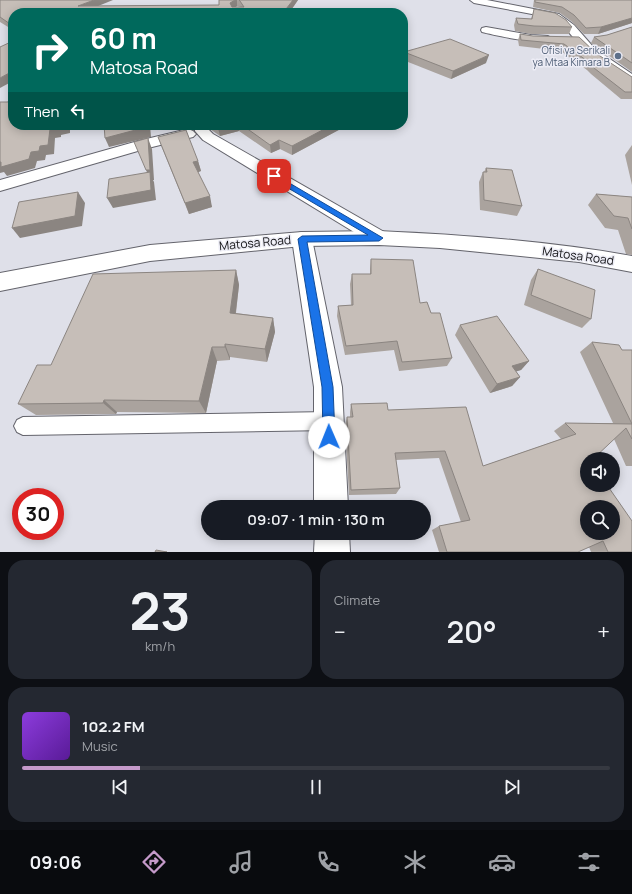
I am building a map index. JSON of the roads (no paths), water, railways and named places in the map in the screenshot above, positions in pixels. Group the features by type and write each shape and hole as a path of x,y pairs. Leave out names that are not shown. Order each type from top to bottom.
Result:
{"street":[{"path":"474,0 556,16 562,19 581,39 582,42 604,61 632,79"},
{"path":"556,16 557,5"},
{"path":"486,30 531,38 593,39"},
{"path":"0,186 195,130"},
{"path":"203,130 208,137 379,238"},
{"name":"Matosa Road","path":"0,282 150,253 302,239 379,238 440,241 579,254 632,264"},
{"path":"302,239 328,387 331,500"},
{"path":"332,540 332,552"}],"lane":[{"path":"23,426 329,421"}],"place":[{"name":"Ofisi ya Serikali ya Mtaa Kimara B","path":"618,56"}]}
